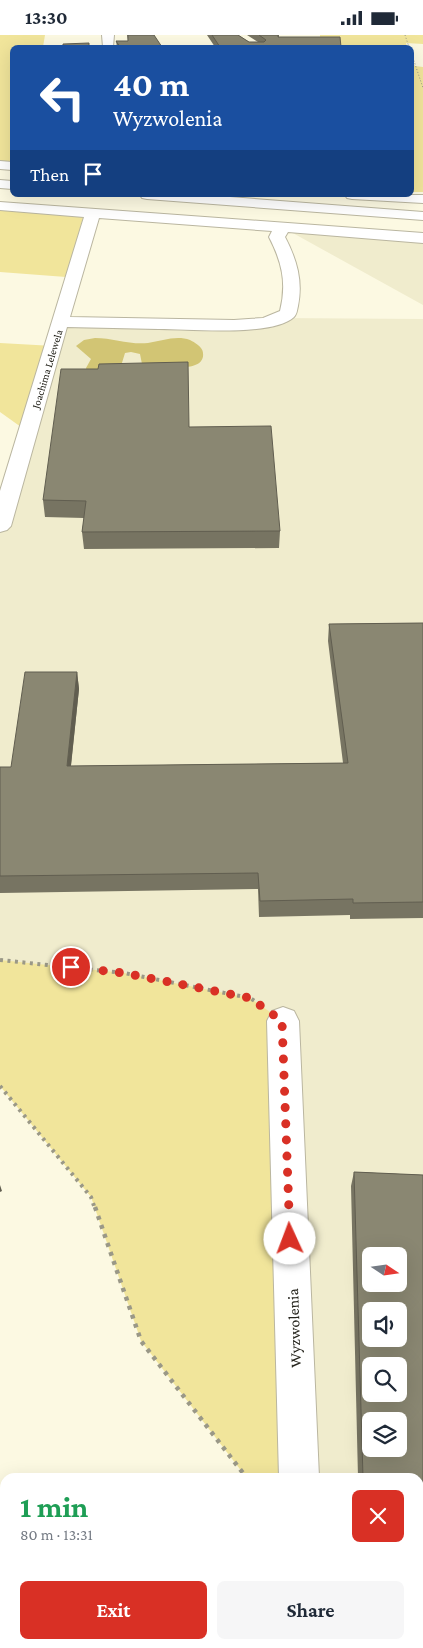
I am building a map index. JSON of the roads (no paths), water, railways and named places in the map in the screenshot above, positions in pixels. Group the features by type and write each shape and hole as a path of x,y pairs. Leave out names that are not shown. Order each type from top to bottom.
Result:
{"main road":[{"path":"173,197 423,216"},
{"path":"388,197 423,199"},
{"path":"0,205 423,238"},
{"name":"Joachima Lelewela","path":"0,526 93,212"},
{"path":"61,323 231,325 265,323 279,320 288,315 292,297 292,269 277,237 285,227"},
{"name":"Wyzwolenia","path":"282,1021 299,1473"}]}
